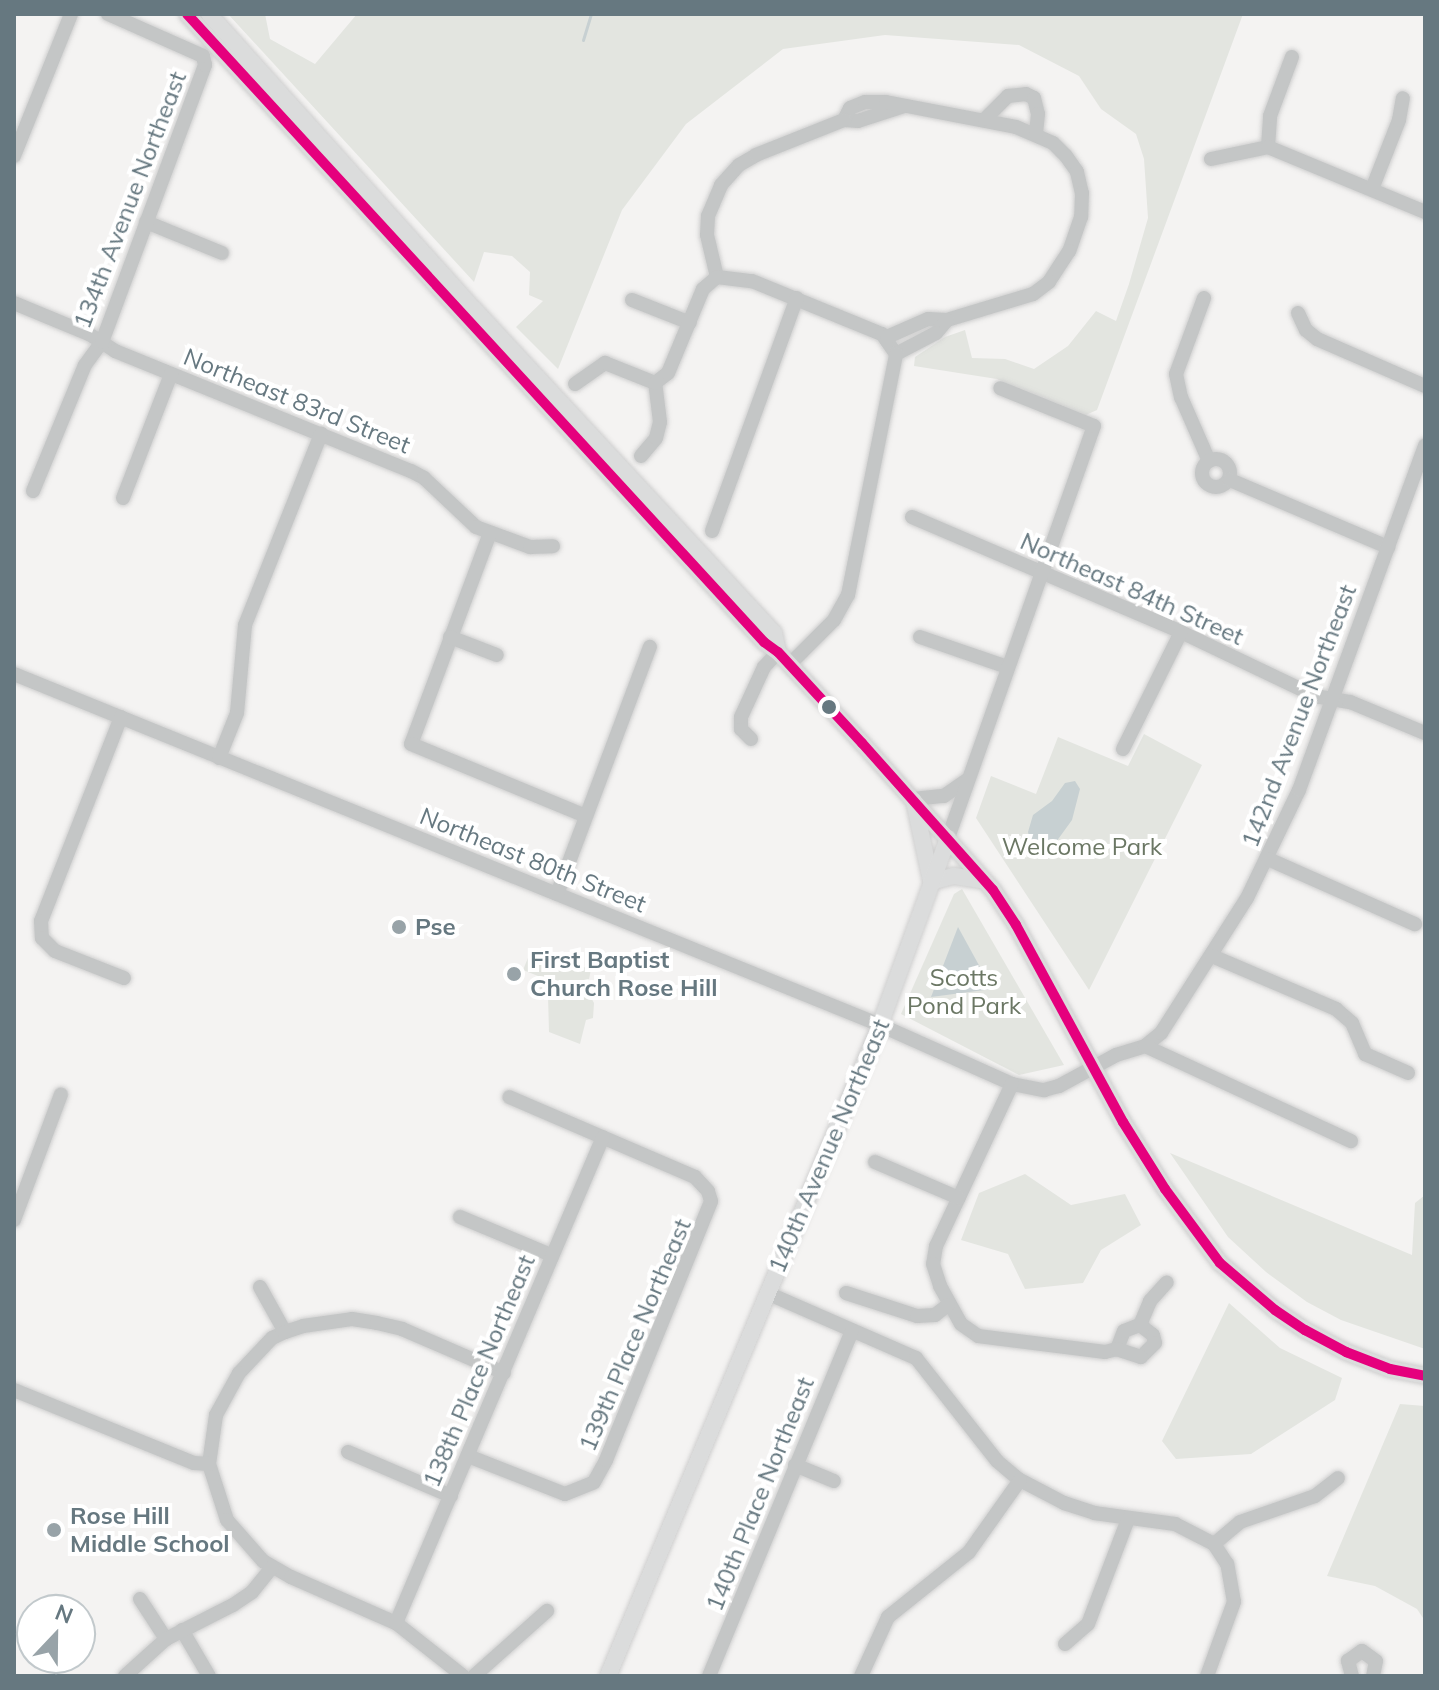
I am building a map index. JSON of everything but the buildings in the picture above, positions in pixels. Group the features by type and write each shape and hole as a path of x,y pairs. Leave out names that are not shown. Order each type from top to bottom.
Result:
{"main road":[{"path":"187,14 764,642 784,658 985,881 1016,925 1094,1069 1165,1189 1220,1263 1275,1310 1305,1330 1346,1352 1390,1369 1425,1376"},
{"path":"209,14 462,297 705,555 774,633 784,658"},
{"path":"913,799 931,882 954,876 985,881"},
{"name":"140th Avenue Northeast","path":"608,1676 880,1025 948,838"}],"street":[{"path":"14,156 71,14"},
{"name":"134th Avenue Northeast","path":"33,491 85,365 102,342 205,65 203,56 108,14"},
{"path":"1268,147 1270,116 1292,57"},
{"path":"985,119 1008,96 1026,94 1034,98 1036,134"},
{"path":"1372,189 1399,120 1403,98"},
{"path":"717,277 707,235 708,216 721,185 739,165 756,155 844,120 850,108 865,102 985,119 1036,134 1053,143 1077,172 1082,193 1081,217 1060,268 1033,294 947,320 928,319 887,337"},
{"path":"1211,159 1268,147 1425,212"},
{"path":"146,222 222,253"},
{"path":"655,383 668,373 703,289 717,277 752,281 797,298 887,337 896,354 848,595 834,620 784,658 764,667 741,717 741,729 751,739"},
{"path":"712,531 797,298"},
{"path":"1204,298 1176,374 1181,397 1209,461"},
{"path":"632,300 690,323"},
{"name":"Northeast 83rd Street","path":"14,303 102,342 115,351 424,478 459,515 490,533 530,547 553,546"},
{"path":"1298,313 1306,330 1317,339 1425,386"},
{"path":"896,354 936,333 947,320"},
{"path":"575,384 605,363 655,383"},
{"path":"123,498 171,374"},
{"path":"641,456 656,438 660,422 655,383"},
{"name":"140th Avenue Northeast","path":"948,838 1094,426 1000,388"},
{"path":"219,758 237,713 245,625 321,434"},
{"name":"142nd Avenue Northeast","path":"1033,1090 1059,1086 1116,1055 1145,1046 1174,1016 1212,956 1268,859 1334,699 1425,445"},
{"path":"1218,459 1226,462 1231,470 1230,480 1218,488 1208,485 1202,472 1209,461 1218,459"},
{"path":"1230,480 1388,547"},
{"name":"Northeast 84th Street","path":"912,517 1181,632 1315,696 1350,702 1425,733"},
{"path":"490,533 411,744 586,816"},
{"path":"1123,749 1181,632"},
{"path":"450,637 497,655"},
{"path":"920,637 1007,667"},
{"path":"557,894 650,647"},
{"name":"Northeast 80th Street","path":"14,674 1033,1090"},
{"path":"121,717 41,921 42,938 55,951 124,978"},
{"path":"913,799 944,796 970,777"},
{"path":"1268,859 1415,924"},
{"path":"1212,956 1336,1009 1352,1023 1365,1054 1408,1073"},
{"path":"1145,1046 1351,1141"},
{"path":"1012,1084 936,1246 933,1264 948,1305 969,1331 994,1340 1105,1352 1117,1349 1131,1356 1147,1354 1155,1343 1146,1328 1140,1325"},
{"path":"14,1220 61,1094"},
{"path":"509,1097 603,1137"},
{"name":"139th Place Northeast","path":"468,1456 565,1494 585,1489 601,1474 709,1214 708,1191 695,1177 603,1137"},
{"name":"138th Place Northeast","path":"396,1623 603,1137"},
{"path":"875,1162 959,1198"},
{"path":"460,1217 551,1255"},
{"path":"1117,1349 1124,1331 1140,1325 1150,1301 1167,1282"},
{"path":"260,1287 285,1332"},
{"path":"767,1293 916,1358 978,1441 1020,1480 1064,1503 1128,1519 1175,1524 1214,1544 1227,1564 1234,1602 1209,1675"},
{"path":"846,1293 917,1316 935,1315 948,1305"},
{"path":"463,1676 396,1623 272,1567 249,1548 227,1520 209,1464 216,1415 226,1394 258,1351 272,1338 303,1326 352,1319 377,1323 504,1373"},
{"name":"140th Place Northeast","path":"709,1676 852,1330"},
{"path":"14,1390 194,1463 209,1464"},
{"path":"348,1452 451,1496"},
{"path":"795,1465 834,1481"},
{"path":"1214,1544 1240,1522 1315,1496 1338,1478"},
{"path":"861,1676 888,1617 969,1552 1020,1480"},
{"path":"1065,1644 1088,1624 1128,1519"},
{"path":"125,1676 166,1639 243,1599 258,1587 272,1567"},
{"path":"140,1599 166,1639"},
{"path":"474,1676 547,1611"},
{"path":"182,1630 209,1676"},
{"path":"1352,1676 1348,1661 1353,1654 1362,1651 1376,1661 1373,1676"}],"green space":[{"path":"228,14 265,14 270,39 315,64 357,14 1243,14 1097,410 1081,417 997,379 914,366 915,357 945,337 965,330 972,358 1005,359 1034,369 1068,346 1096,311 1116,321 1129,284 1148,218 1144,159 1136,134 1101,109 1079,76 1019,45 885,35 783,49 686,124 622,210 558,369 516,327 543,301 529,295 530,272 512,256 484,252 474,282"},
{"name":"Welcome Park","path":"1144,734 1202,765 1089,990 976,818 991,776 1036,794 1058,737 1128,766"},
{"name":"Scotts Pond Park","path":"962,889 1064,1065 1019,1075 901,1014 954,894"},
{"path":"530,953 591,969 587,990 594,1003 593,1018 586,1020 580,1044 549,1032 548,996 539,992 543,978 523,970"},
{"path":"1170,1153 1412,1255 1415,1203 1425,1195 1425,1349 1341,1320 1307,1302 1266,1272 1228,1237"},
{"path":"1025,1174 1071,1205 1125,1194 1141,1225 1101,1250 1083,1283 1025,1289 1008,1254 961,1240 979,1193"},
{"path":"1229,1303 1280,1348 1342,1378 1335,1400 1251,1454 1176,1459 1162,1441"},
{"path":"1400,1404 1425,1406 1425,1621 1417,1609 1375,1586 1327,1576"}],"shaded area":[{"path":"1075,781 1080,789 1072,820 1051,849 1040,852 1032,848 1028,832 1033,815 1052,801 1065,783"},
{"path":"958,927 992,989 931,997"}],"waterway":[{"path":"583,40 591,14"}],"transit line":[{"path":"187,14 764,642 778,652 862,743 993,890 1016,925 1123,1122 1165,1189 1220,1263 1275,1310 1305,1330 1346,1352 1390,1369 1425,1376"}],"place":[{"name":"Pse","path":"399,927"},
{"name":"First Baptist Church Rose Hill","path":"514,974"},
{"name":"Rose Hill Middle School","path":"54,1530"}]}
